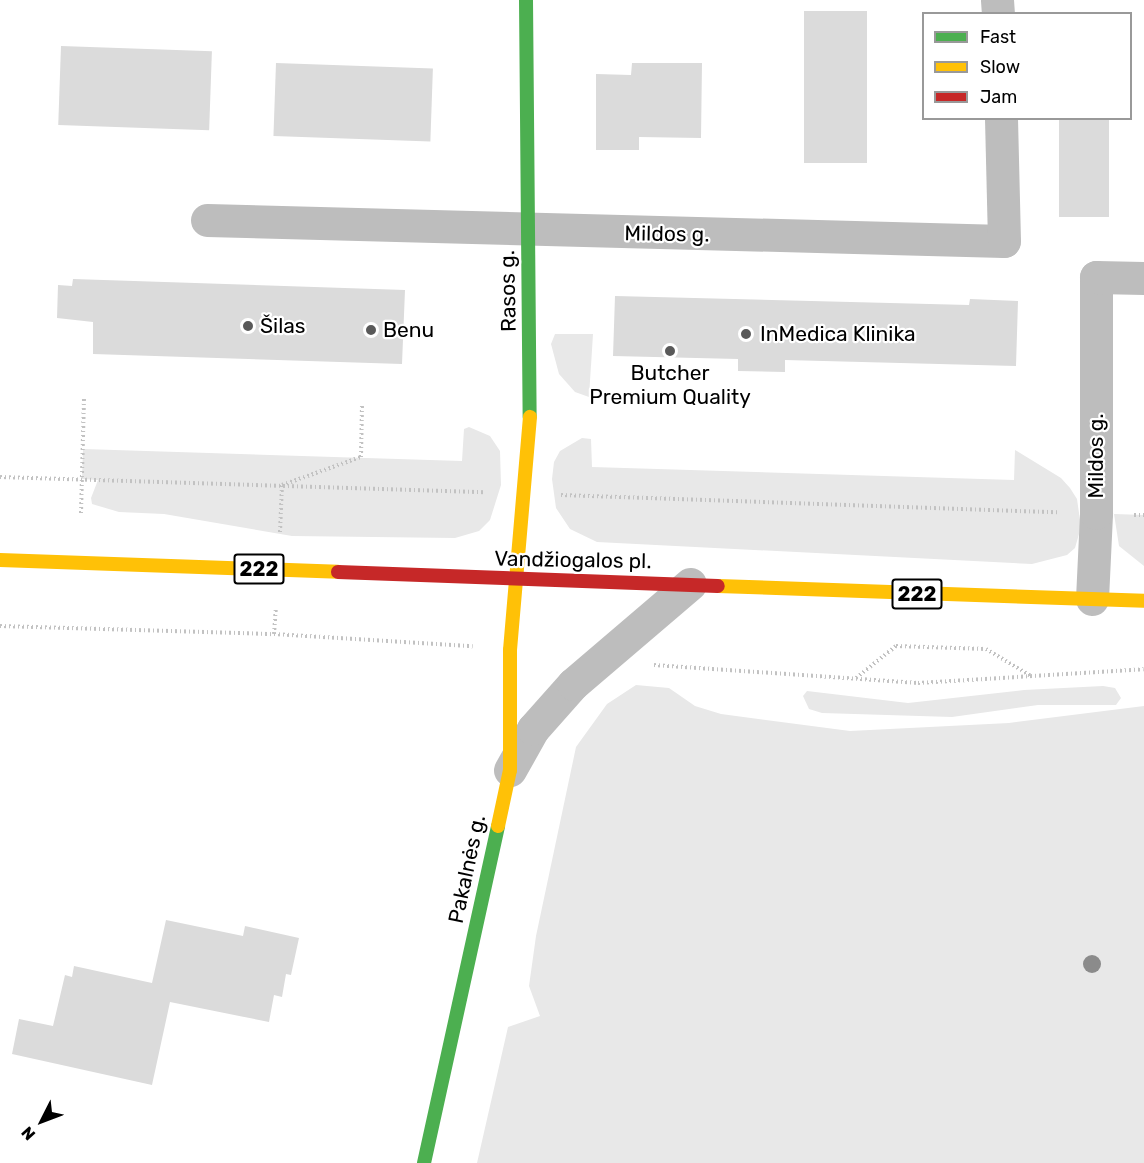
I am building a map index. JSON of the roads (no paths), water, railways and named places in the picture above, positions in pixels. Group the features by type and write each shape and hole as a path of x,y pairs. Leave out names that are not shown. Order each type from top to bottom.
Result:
{"street":[{"name":"Rasos g.","path":"519,580 531,410 526,0"},
{"name":"Mildos g.","path":"207,220 528,232 1004,241 1001,120"},
{"name":"Mildos g.","path":"1092,599 1096,513 1096,277 1144,278"},
{"name":"Vandžiogalos pl.","path":"0,560 1144,601"},
{"name":"Pakalnės g.","path":"424,1163 510,770 510,650 519,580"},
{"path":"510,770 533,729 573,684 690,584"}],"place":[{"name":"Šilas","path":"248,326"},
{"name":"Benu","path":"371,330"},
{"name":"InMedica Klinika","path":"746,334"},
{"name":"Butcher Premium Quality","path":"670,351"}]}
